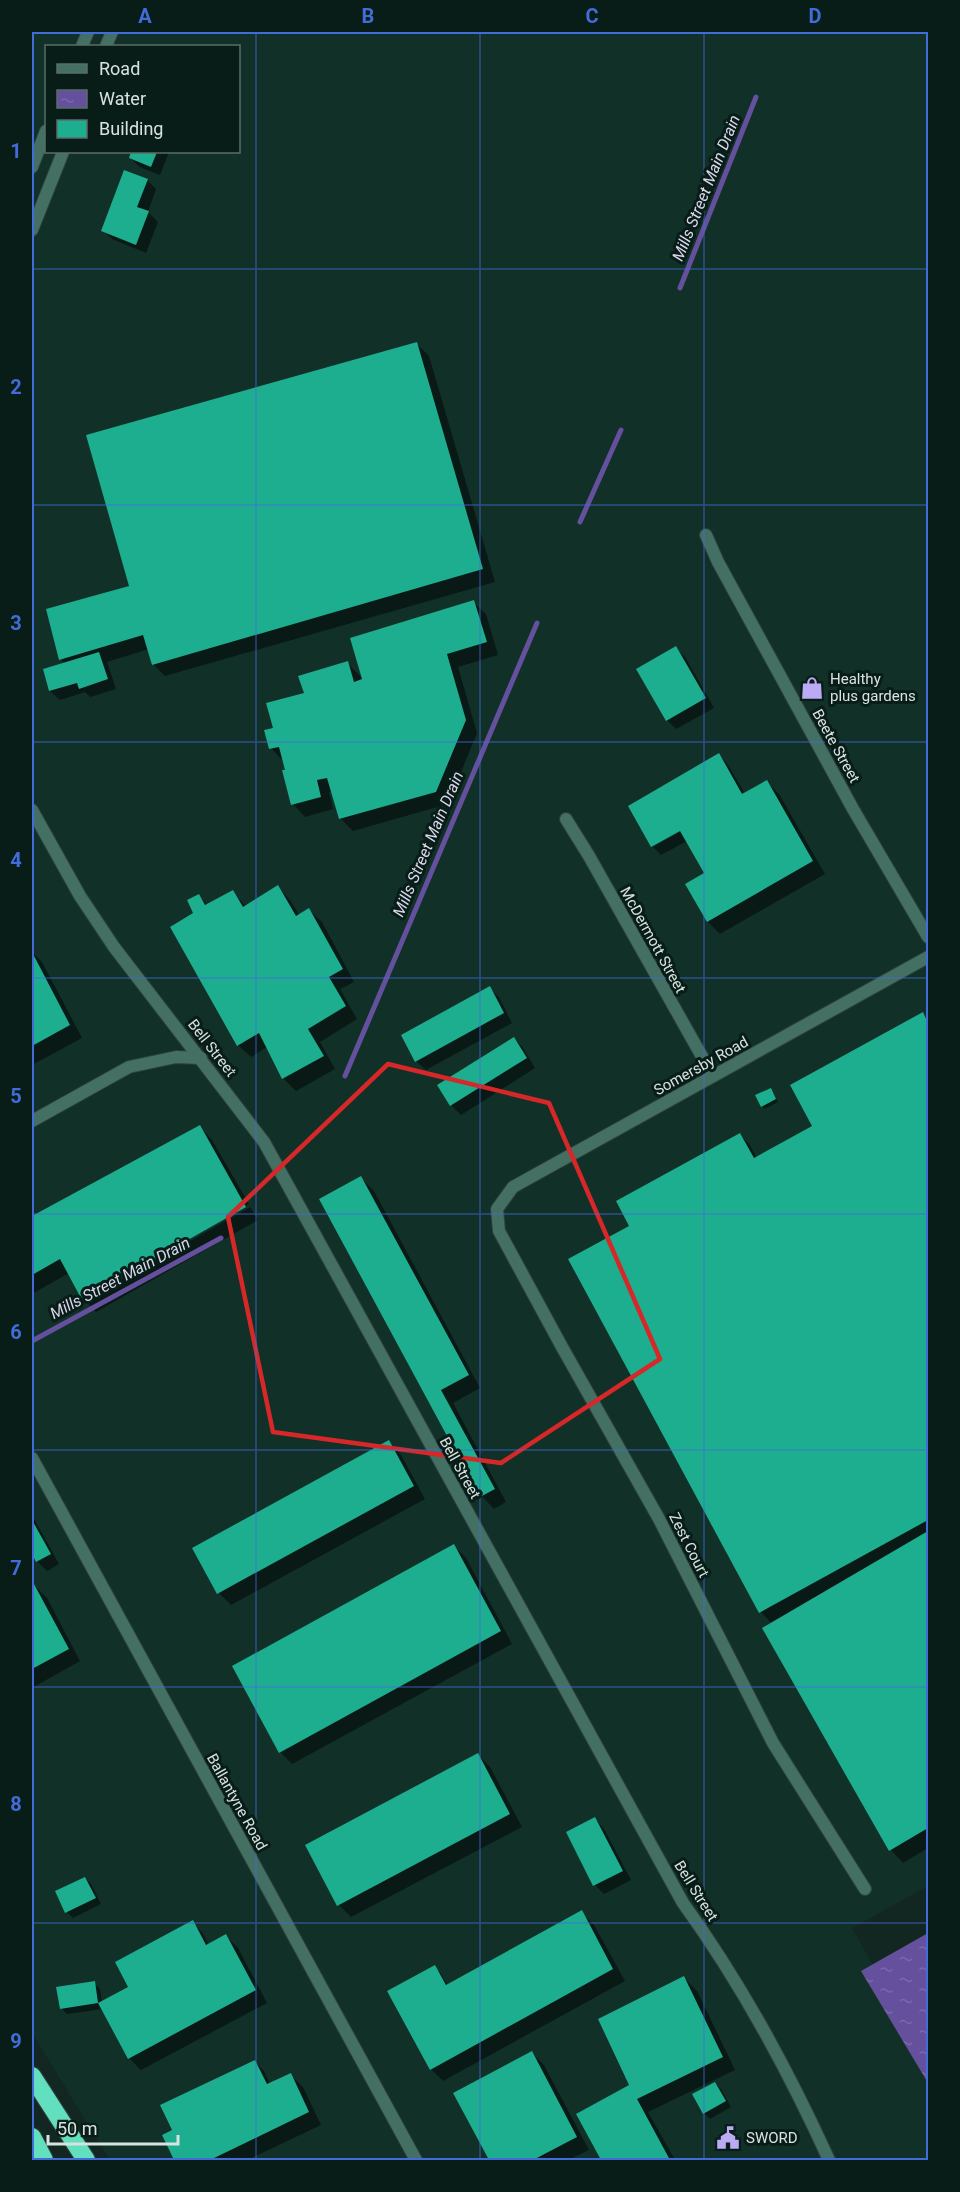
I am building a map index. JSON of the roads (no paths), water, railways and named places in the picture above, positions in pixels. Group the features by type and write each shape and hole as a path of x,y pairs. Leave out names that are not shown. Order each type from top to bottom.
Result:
{"highway":[{"path":"32,2076 86,2160"},
{"path":"32,2138 44,2160"}],"street":[{"path":"32,167 45,134"},
{"path":"32,230 63,153"},
{"name":"Beete Street","path":"706,535 718,562 848,799 928,937"},
{"name":"Bell Street","path":"32,810 80,896 114,947 264,1142 683,1903 716,1948 773,2046 829,2160"},
{"name":"McDermott Street","path":"566,819 713,1076"},
{"name":"Somersby Road","path":"497,1209 513,1187 928,957"},
{"path":"32,1121 129,1067 176,1058 201,1058"},
{"name":"Zest Court","path":"497,1209 499,1231 659,1519 773,1743 865,1889"},
{"name":"Ballantyne Road","path":"32,1458 416,2160"}],"water":[{"path":"928,1933 928,2083 861,1971"}],"waterway":[{"name":"Mills Street Main Drain","path":"680,288 756,97"},
{"path":"580,522 621,430"},
{"name":"Mills Street Main Drain","path":"345,1076 537,623"},
{"name":"Mills Street Main Drain","path":"32,1341 221,1238"}],"place":[{"name":"Healthy plus gardens","path":"812,688"},
{"name":"SWORD","path":"728,2138"}]}
